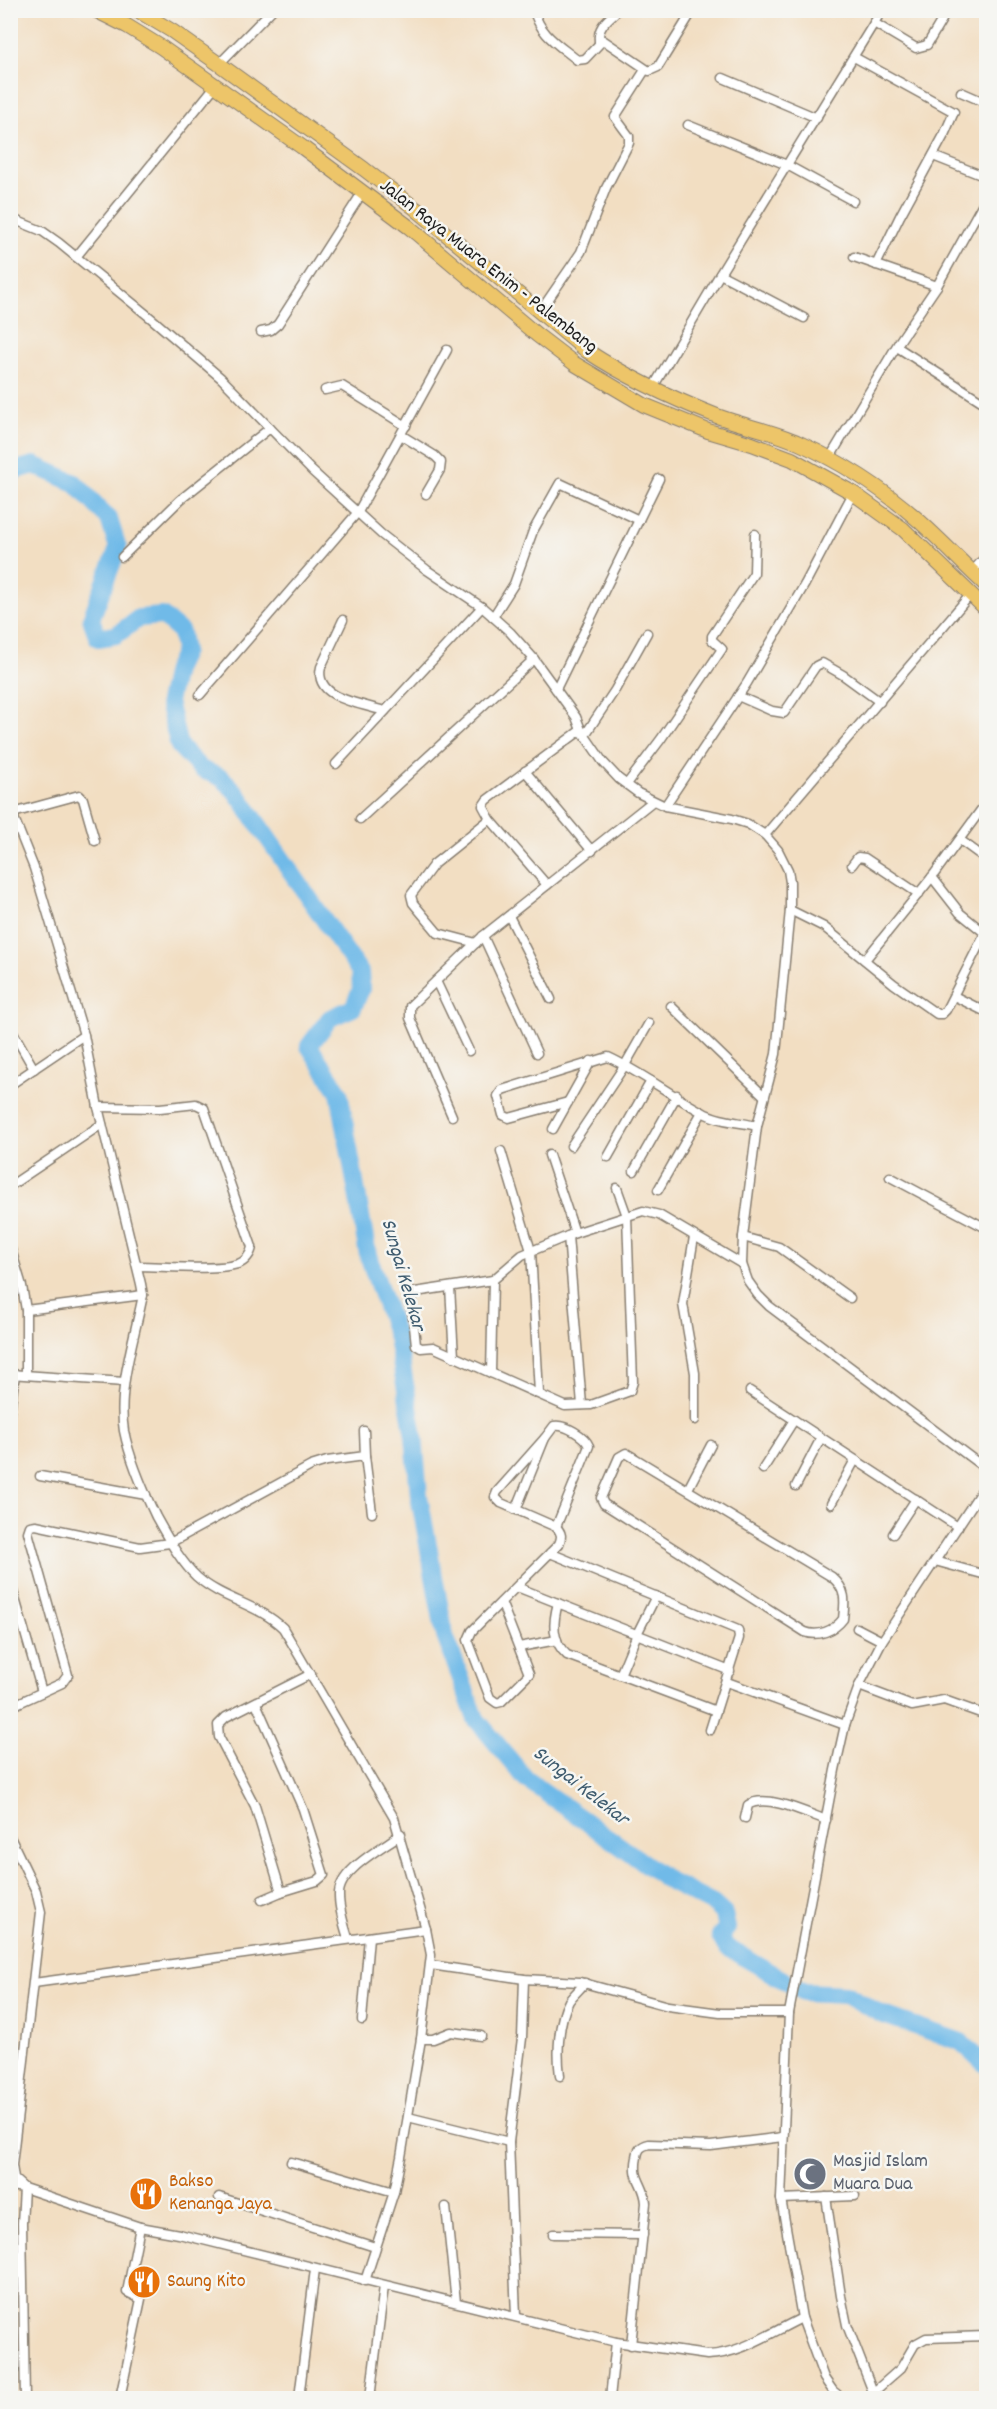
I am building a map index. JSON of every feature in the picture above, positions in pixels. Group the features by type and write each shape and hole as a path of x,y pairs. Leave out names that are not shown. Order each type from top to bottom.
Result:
{"main road":[{"name":"Jalan Raya Muara Enim - Palembang","path":"95,10 144,36 268,123 418,234 537,335 575,364 655,409 792,459 853,493 903,529 987,609"},
{"name":"Jalan Raya Muara Enim - Palembang","path":"137,10 219,64 416,209 587,351 652,389 718,416 799,443 829,459 898,503 930,530 987,585"},
{"path":"249,109 258,92"},
{"path":"268,123 279,107"}],"street":[{"path":"219,64 272,10"},
{"path":"534,10 536,20 542,30 577,60 585,59 599,42 606,41 645,70 654,70 658,67 693,10"},
{"path":"599,42 598,35 601,26 618,10"},
{"path":"652,389 882,10"},
{"path":"874,23 916,48 927,45 943,18"},
{"path":"854,57 953,110 954,114 876,265"},
{"path":"539,313 581,252 606,188 629,140 615,117 645,70"},
{"path":"723,78 817,118"},
{"path":"76,257 216,86"},
{"path":"961,92 987,103"},
{"path":"688,125 787,165 853,201"},
{"path":"933,156 987,177"},
{"path":"261,332 272,330 278,324 362,193"},
{"path":"829,459 937,286 987,198"},
{"path":"10,218 42,231 76,257 220,378 381,534 493,617 534,659 576,717 603,762 627,784 653,801 666,806 748,824 765,835 778,850 788,870 790,910 776,1054 757,1126 743,1237 742,1264 748,1281 769,1306 987,1468"},
{"path":"854,257 937,286"},
{"path":"720,274 804,318"},
{"path":"897,347 987,404"},
{"path":"200,695 358,512 447,350"},
{"path":"325,390 342,386 406,426"},
{"path":"122,557 175,504 270,428"},
{"path":"401,435 441,462 440,470 426,494"},
{"path":"556,689 659,479"},
{"path":"493,617 514,584 523,564 532,531 560,483 639,520"},
{"path":"666,806 738,696 805,584 853,493"},
{"path":"627,784 661,739 722,649 712,640 712,636 754,573 755,534"},
{"path":"972,572 987,556"},
{"path":"765,835 971,594"},
{"path":"336,764 482,607"},
{"path":"343,620 321,667 319,674 323,687 333,695 385,711"},
{"path":"547,885 490,819 484,810 484,802 583,732 615,690 647,633"},
{"path":"360,819 534,659"},
{"path":"738,696 772,711 784,713 816,666 822,663 880,702"},
{"path":"525,771 592,851"},
{"path":"95,841 83,799 79,795 12,810 34,868 84,1035 98,1107 138,1266 143,1295 124,1382 124,1430 146,1495 170,1543 187,1567 199,1579 223,1595 256,1607 271,1616 283,1628 394,1818 426,1929 431,1965 408,2117 394,2192 365,2281"},
{"path":"452,1116 408,1012 412,1002 483,936 653,801"},
{"path":"865,960 919,894 987,803"},
{"path":"476,943 438,933 413,903 411,895 434,864 490,819"},
{"path":"960,840 987,859"},
{"path":"852,865 858,857 865,858 919,894"},
{"path":"790,910 824,927 937,1014 946,1010 986,934 960,913 932,877"},
{"path":"509,916 551,999"},
{"path":"483,936 537,1053"},
{"path":"436,981 469,1050"},
{"path":"954,996 987,1012"},
{"path":"671,1006 764,1096"},
{"path":"571,1146 625,1065 649,1023"},
{"path":"10,1027 34,1069"},
{"path":"10,1085 84,1035"},
{"path":"568,1102 508,1118 503,1115 498,1096 502,1090 608,1057 702,1112 718,1118 757,1126"},
{"path":"553,1129 591,1061"},
{"path":"608,1157 651,1081"},
{"path":"634,1171 676,1095"},
{"path":"98,1107 160,1108 196,1104 204,1108 252,1246 248,1257 238,1264 138,1266"},
{"path":"658,1190 702,1112"},
{"path":"10,1186 102,1124"},
{"path":"501,1151 531,1251 539,1393"},
{"path":"549,1155 571,1235 582,1405"},
{"path":"890,1177 987,1227"},
{"path":"617,1188 627,1216 632,1387 626,1393 582,1405 562,1405 433,1347 421,1348 416,1345 411,1298 415,1292 493,1280 522,1255 571,1235 627,1216 643,1211 650,1212 742,1264"},
{"path":"694,1237 683,1304 694,1373 695,1420"},
{"path":"743,1237 779,1247 850,1298"},
{"path":"10,1246 22,1286 26,1310 26,1374"},
{"path":"491,1373 493,1280"},
{"path":"450,1287 454,1357"},
{"path":"26,1310 143,1295"},
{"path":"10,1411 13,1374 124,1382"},
{"path":"750,1391 958,1527"},
{"path":"763,1469 794,1420"},
{"path":"501,1602 528,1674 501,1702 497,1703 490,1698 468,1640 472,1631 501,1602 517,1587 550,1553 562,1538 561,1532 556,1527 497,1500 496,1492 554,1426 561,1426 585,1439 589,1446 556,1527"},
{"path":"364,1431 372,1513"},
{"path":"516,1510 545,1438"},
{"path":"796,1486 821,1438"},
{"path":"688,1489 711,1445"},
{"path":"850,1623 845,1597 838,1582 626,1453 619,1457 602,1500 804,1632 818,1635 850,1623 882,1641"},
{"path":"10,1707 66,1681 68,1675 29,1528 36,1525 140,1547 170,1543 311,1466 327,1461 365,1456"},
{"path":"831,1504 855,1460"},
{"path":"40,1476 146,1495"},
{"path":"842,2398 833,2391 824,2378 802,2318 781,2199 789,2009 845,1725 859,1686 882,1641 987,1484"},
{"path":"893,1534 916,1499"},
{"path":"550,1553 738,1630 739,1638 727,1682 710,1730"},
{"path":"935,1562 987,1575"},
{"path":"10,1581 42,1692"},
{"path":"517,1587 730,1671"},
{"path":"620,1675 656,1596"},
{"path":"558,1604 553,1624 557,1640 567,1655 716,1711"},
{"path":"519,1647 557,1640"},
{"path":"281,1892 255,1806 218,1729 222,1719 310,1674"},
{"path":"727,1682 845,1725"},
{"path":"859,1686 912,1706 944,1700 987,1715"},
{"path":"256,1703 303,1809 324,1875 316,1881 262,1899"},
{"path":"745,1818 748,1805 754,1801 762,1801 779,1804 826,1820"},
{"path":"348,1938 339,1896 340,1885 354,1867 400,1834"},
{"path":"10,1837 40,1901 41,1912 12,2165 14,2179 24,2188 24,2398"},
{"path":"34,1983 426,1929"},
{"path":"362,2020 369,1937"},
{"path":"431,1965 524,1979 585,1983 668,2006 731,2015 789,2009"},
{"path":"516,2316 509,2142 522,2038 524,1979"},
{"path":"560,2076 557,2058 565,2013 570,2000 585,1983"},
{"path":"421,2039 433,2039 451,2032 481,2036"},
{"path":"408,2117 509,2142"},
{"path":"632,2345 646,2198 637,2179 635,2168 640,2147 649,2144 711,2146 783,2137"},
{"path":"291,2162 394,2192"},
{"path":"10,2186 24,2188 140,2227 179,2234 632,2345 718,2355 740,2348 802,2318"},
{"path":"781,2199 855,2196"},
{"path":"219,2197 375,2247"},
{"path":"826,2197 843,2306 870,2395 901,2368 919,2340 939,2337 987,2336"},
{"path":"446,2207 456,2302"},
{"path":"120,2398 141,2299 127,2292 140,2227"},
{"path":"553,2234 643,2235"},
{"path":"299,2398 315,2269"},
{"path":"370,2398 384,2286"},
{"path":"610,2398 616,2342"}],"waterway":[{"name":"Sungai Kelekar","path":"10,472 34,465 75,483 109,519 118,548 91,619 98,638 116,635 139,618 162,616 181,632 184,651 175,670 168,702 179,746 201,769 222,778 236,792 360,972 361,989 353,1008 330,1018 309,1046 339,1092 368,1255 397,1338 414,1436 419,1496 445,1636 476,1719 526,1779 672,1883 713,1904 724,1914 727,1928 720,1936 726,1947 804,1992 846,1994 881,2014 961,2042 986,2065"}],"place":[{"name":"Masjid Islam Muara Dua","path":"810,2174"},
{"name":"Bakso Kenanga Jaya","path":"146,2194"},
{"name":"Saung Kito","path":"144,2282"}]}
